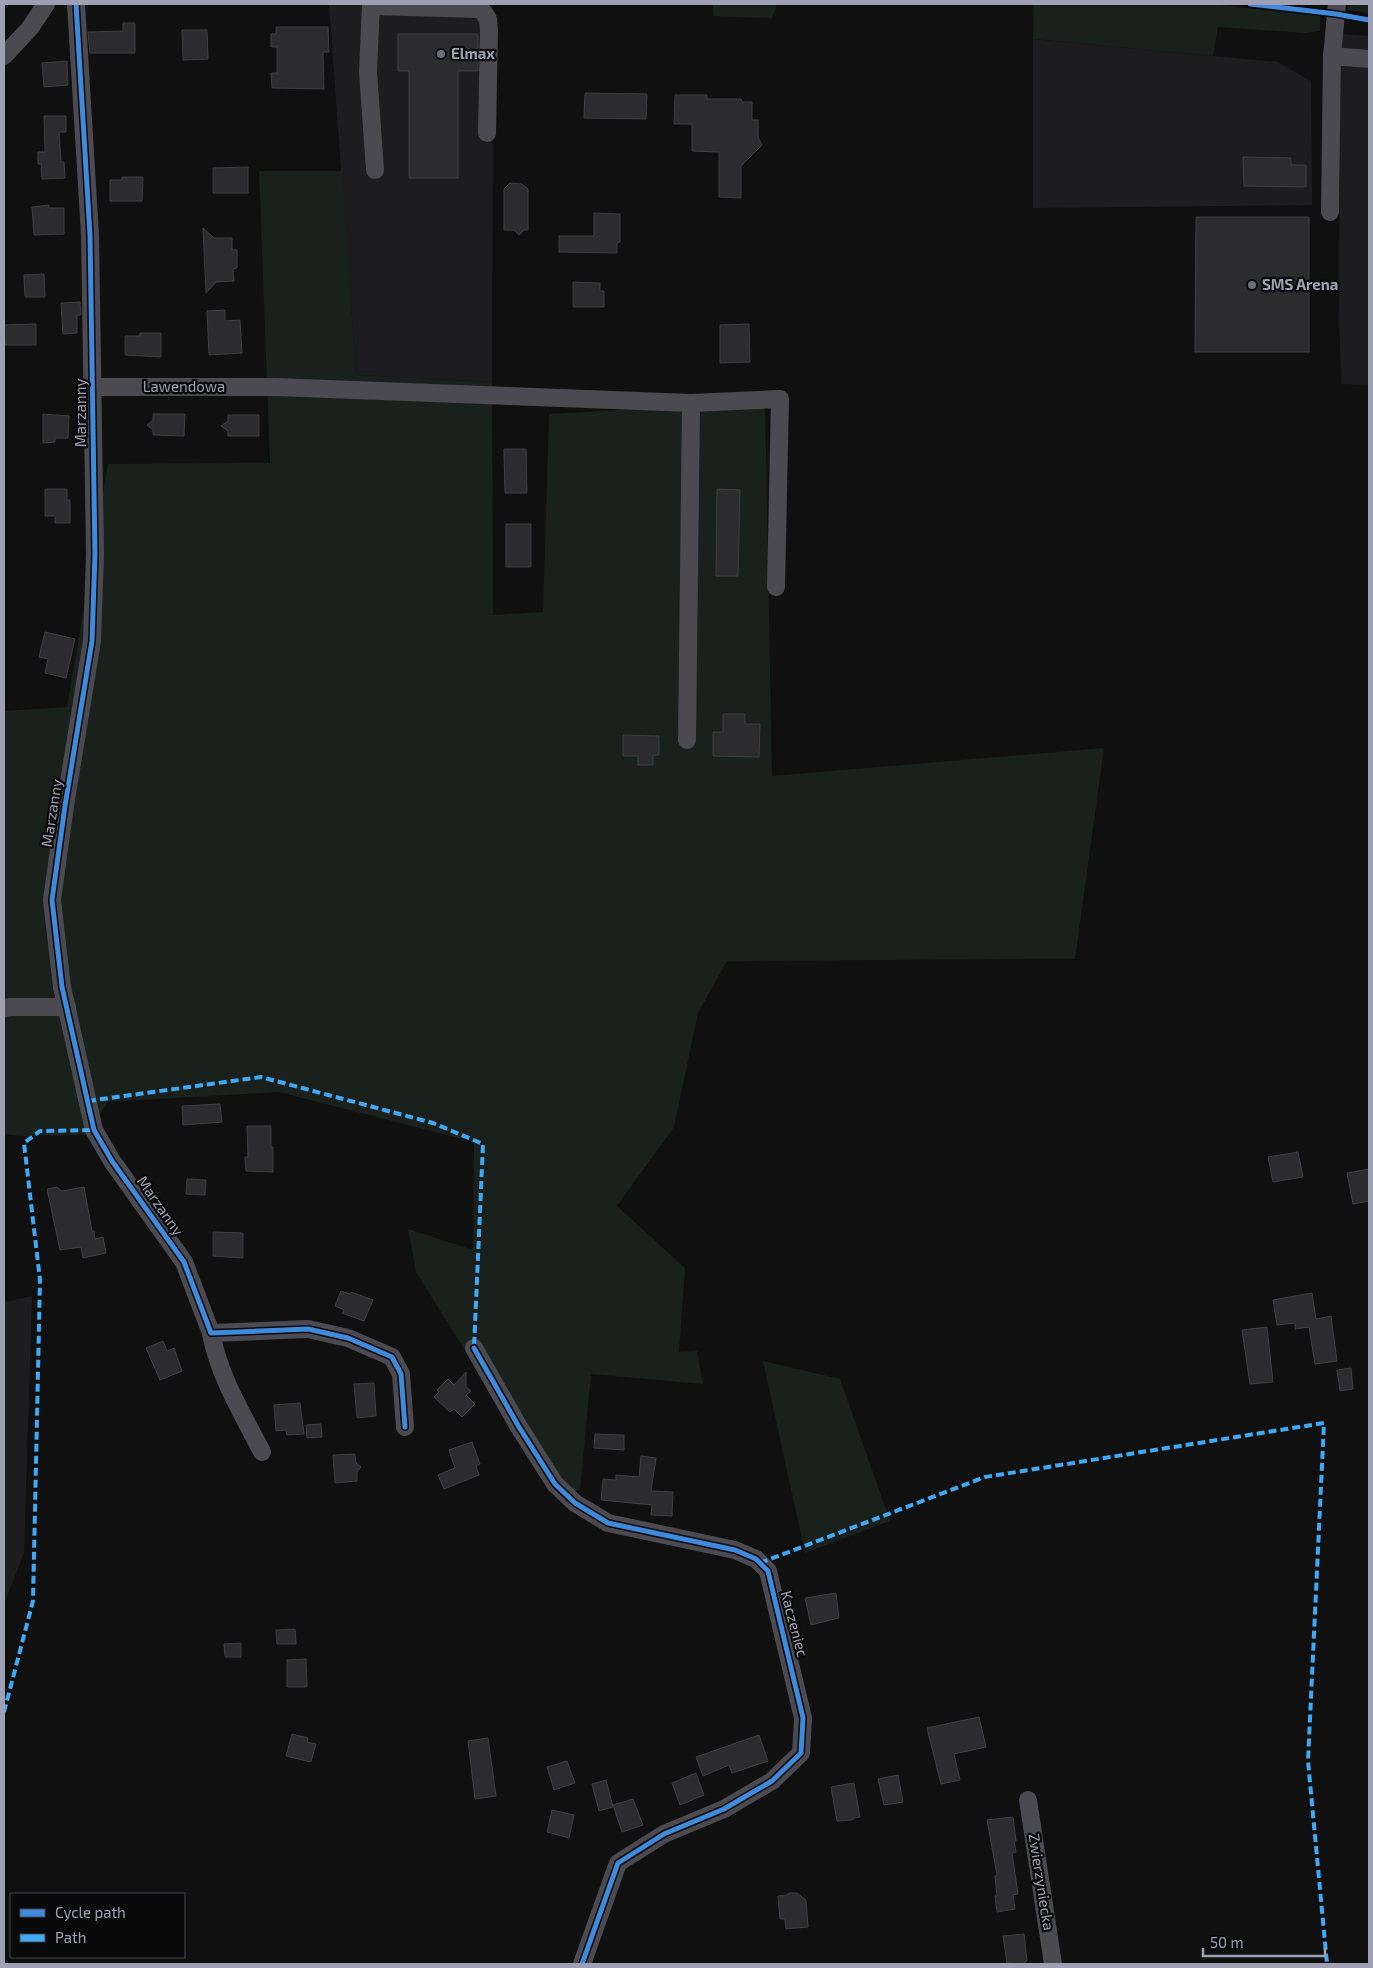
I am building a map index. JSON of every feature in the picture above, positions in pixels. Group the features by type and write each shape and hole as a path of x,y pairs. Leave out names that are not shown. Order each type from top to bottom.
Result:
{"street":[{"path":"4,56 30,28 46,4"},
{"name":"Marzanny","path":"76,4 90,235 95,554 92,641 52,900 62,987 94,1130 112,1161 184,1262 210,1333 223,1377 262,1452"},
{"path":"1330,212 1332,56 1337,4"},
{"path":"375,170 368,72 371,5 481,9 485,13 489,30 487,133"},
{"path":"1332,56 1369,59"},
{"name":"Lawendowa","path":"93,387 276,387 691,403 780,400 776,587"},
{"path":"687,740 691,403"},
{"path":"4,1008 10,1006 67,1007"},
{"path":"210,1333 308,1328 348,1338 392,1358 401,1374 405,1427"},
{"name":"Kaczeniec","path":"474,1348 519,1427 555,1484 575,1503 608,1523 735,1550 756,1559 768,1571 803,1718 801,1753 772,1781 724,1809 664,1834 618,1863 582,1964"},
{"name":"Zwierzyniecka","path":"1028,1800 1053,1964"}],"shaded area":[{"path":"329,4 493,4 492,382 356,375"},
{"path":"713,4 777,4 772,18 714,16"},
{"path":"1034,4 1211,4 1320,16 1320,31 1306,33 1218,27 1213,56 1033,39"},
{"path":"1357,4 1369,4 1369,13 1347,10"},
{"path":"1341,34 1369,36 1369,385 1341,384 1339,308"},
{"path":"1033,39 1278,62 1311,81 1312,205 1033,208"},
{"path":"259,171 342,171 356,375 492,382 493,615 543,612 549,414 765,402 772,776 1104,748 1075,959 727,961 698,1013 674,1127 617,1206 685,1268 679,1352 697,1351 703,1384 591,1374 580,1490 554,1493 416,1272 408,1229 473,1250 474,1142 279,1092 108,1102 85,1135 20,1136 4,1134 4,711 67,707 108,464 270,463"},
{"path":"32,1296 24,1553 4,1604 4,1302"},
{"path":"763,1361 840,1379 890,1521 805,1553"}],"building":[{"path":"123,23 135,23 135,53 90,53 88,32 123,31"},
{"path":"276,27 328,27 329,52 323,52 324,89 272,88 271,73 277,73 277,47 271,47 271,34 276,34"},
{"path":"182,30 207,30 208,59 183,60"},
{"path":"398,34 478,34 478,71 458,71 458,178 409,178 409,71 398,71"},
{"path":"67,61 68,85 44,87 42,63"},
{"path":"585,93 647,94 646,119 584,118"},
{"path":"675,95 707,95 707,99 741,99 742,102 752,102 752,120 758,120 758,137 762,145 741,166 741,198 719,197 719,152 692,151 692,124 674,124"},
{"path":"44,116 66,116 66,132 59,132 61,162 64,162 65,178 42,179 41,164 38,164 38,152 45,152"},
{"path":"1243,157 1291,158 1291,165 1306,165 1306,187 1244,186"},
{"path":"248,167 248,193 213,193 213,168"},
{"path":"122,177 143,177 142,201 110,201 110,180 122,180"},
{"path":"510,183 522,184 528,189 528,230 524,230 519,235 514,230 504,230 504,189"},
{"path":"49,205 49,208 64,208 64,234 34,235 32,207"},
{"path":"594,213 620,214 620,242 617,243 617,253 559,252 559,236 594,236"},
{"name":"SMS Arena","path":"1196,217 1309,217 1309,352 1195,352"},
{"path":"203,228 214,238 232,238 232,250 237,250 237,268 233,269 234,281 216,282 206,293"},
{"path":"44,274 45,297 25,297 24,275"},
{"path":"573,282 600,283 600,291 604,291 604,307 573,307"},
{"path":"80,302 81,315 77,315 77,333 63,334 61,303"},
{"path":"225,310 225,321 240,320 242,353 209,355 207,311"},
{"path":"36,324 36,345 5,345 4,325"},
{"path":"749,324 750,362 720,363 720,325"},
{"path":"140,333 161,333 161,357 125,355 125,336 140,336"},
{"path":"43,414 69,416 68,438 55,438 55,442 43,443"},
{"path":"153,414 185,414 184,436 153,435 153,430 147,425 153,420"},
{"path":"228,415 259,415 259,436 228,436 228,431 221,426 228,421"},
{"path":"504,449 526,449 527,493 505,493"},
{"path":"45,489 67,489 67,500 70,500 70,523 55,523 55,516 45,516"},
{"path":"717,489 740,490 738,576 716,576"},
{"path":"506,524 531,524 531,567 506,567"},
{"path":"45,632 75,639 66,678 45,673 48,659 39,657"},
{"path":"723,714 745,714 745,724 760,724 759,757 713,756 713,732 723,732"},
{"path":"623,735 659,736 659,755 653,755 653,765 638,765 638,756 623,756"},
{"path":"220,1104 222,1122 183,1125 182,1106"},
{"path":"247,1126 271,1126 273,1172 246,1171 245,1157 248,1157"},
{"path":"1298,1152 1303,1177 1273,1182 1268,1157"},
{"path":"1369,1169 1369,1201 1353,1204 1347,1173"},
{"path":"187,1179 206,1180 205,1195 186,1194"},
{"path":"57,1187 62,1191 84,1187 92,1231 94,1231 95,1239 103,1237 106,1253 83,1258 81,1247 60,1250 47,1189"},
{"path":"213,1232 243,1233 243,1258 213,1256"},
{"path":"341,1291 350,1294 351,1292 373,1300 364,1321 342,1313 344,1310 335,1306"},
{"path":"1312,1293 1316,1319 1331,1316 1337,1361 1315,1364 1309,1327 1295,1329 1295,1323 1277,1325 1273,1300"},
{"path":"1267,1327 1273,1382 1250,1384 1242,1330"},
{"path":"163,1341 167,1351 174,1348 182,1371 160,1380 146,1348"},
{"path":"1351,1368 1353,1389 1340,1391 1337,1370"},
{"path":"466,1372 466,1387 471,1391 466,1395 475,1404 462,1417 454,1409 450,1412 434,1397 439,1392 437,1390 448,1379 454,1385"},
{"path":"374,1383 376,1416 357,1418 354,1384"},
{"path":"300,1403 304,1434 287,1435 286,1430 276,1431 274,1405"},
{"path":"321,1424 322,1437 307,1438 306,1425"},
{"path":"595,1434 624,1435 624,1450 594,1448"},
{"path":"472,1442 480,1464 476,1466 479,1475 444,1489 438,1475 455,1468 449,1450"},
{"path":"355,1454 356,1463 361,1467 357,1472 357,1481 335,1483 333,1455"},
{"path":"641,1456 656,1458 651,1491 673,1492 672,1516 651,1515 652,1505 601,1500 603,1479 616,1480 616,1475 639,1477"},
{"path":"836,1593 839,1618 811,1625 805,1598"},
{"path":"295,1629 296,1644 277,1644 276,1630"},
{"path":"241,1643 241,1657 225,1657 224,1644"},
{"path":"306,1659 307,1687 287,1687 287,1660"},
{"path":"979,1717 986,1747 954,1754 960,1780 941,1784 927,1728"},
{"path":"292,1734 308,1738 307,1742 316,1744 311,1762 286,1756"},
{"path":"759,1735 768,1761 732,1773 729,1765 703,1776 696,1757"},
{"path":"488,1738 496,1796 475,1799 468,1741"},
{"path":"567,1761 575,1783 554,1790 547,1767"},
{"path":"696,1773 704,1795 680,1805 672,1783"},
{"path":"898,1775 903,1802 884,1805 878,1779"},
{"path":"606,1780 613,1807 599,1811 592,1784"},
{"path":"854,1783 860,1817 852,1820 837,1821 831,1787"},
{"path":"633,1799 643,1825 622,1832 613,1805"},
{"path":"552,1810 574,1815 569,1838 547,1832"},
{"path":"1013,1817 1016,1852 1012,1853 1018,1894 1013,1895 1015,1909 997,1912 995,1876 997,1875 987,1820"},
{"path":"797,1893 806,1900 808,1927 786,1929 785,1919 780,1919 778,1896"},
{"path":"1024,1934 1027,1961 1025,1961 1025,1964 1007,1963 1003,1936"}],"marked path":[{"path":"88,1101 261,1077 433,1123 483,1144 474,1348"},
{"path":"4,1712 33,1601 40,1280 24,1143 40,1131 94,1130"},
{"path":"760,1563 985,1477 1324,1423 1308,1761 1327,1964"}],"cycle path":[{"path":"76,4 90,235 95,554 92,641 52,900 62,987 94,1130 112,1161 184,1262 211,1333 308,1329 348,1338 392,1357 401,1374 405,1427"},
{"path":"1250,4 1336,14 1369,20"},
{"path":"474,1348 519,1427 555,1484 575,1503 608,1523 735,1550 756,1559 768,1571 803,1718 801,1753 772,1781 724,1809 664,1834 618,1863 582,1964"}],"place":[{"name":"Elmax","path":"441,54"},
{"name":"SMS Arena","path":"1252,285"}]}
